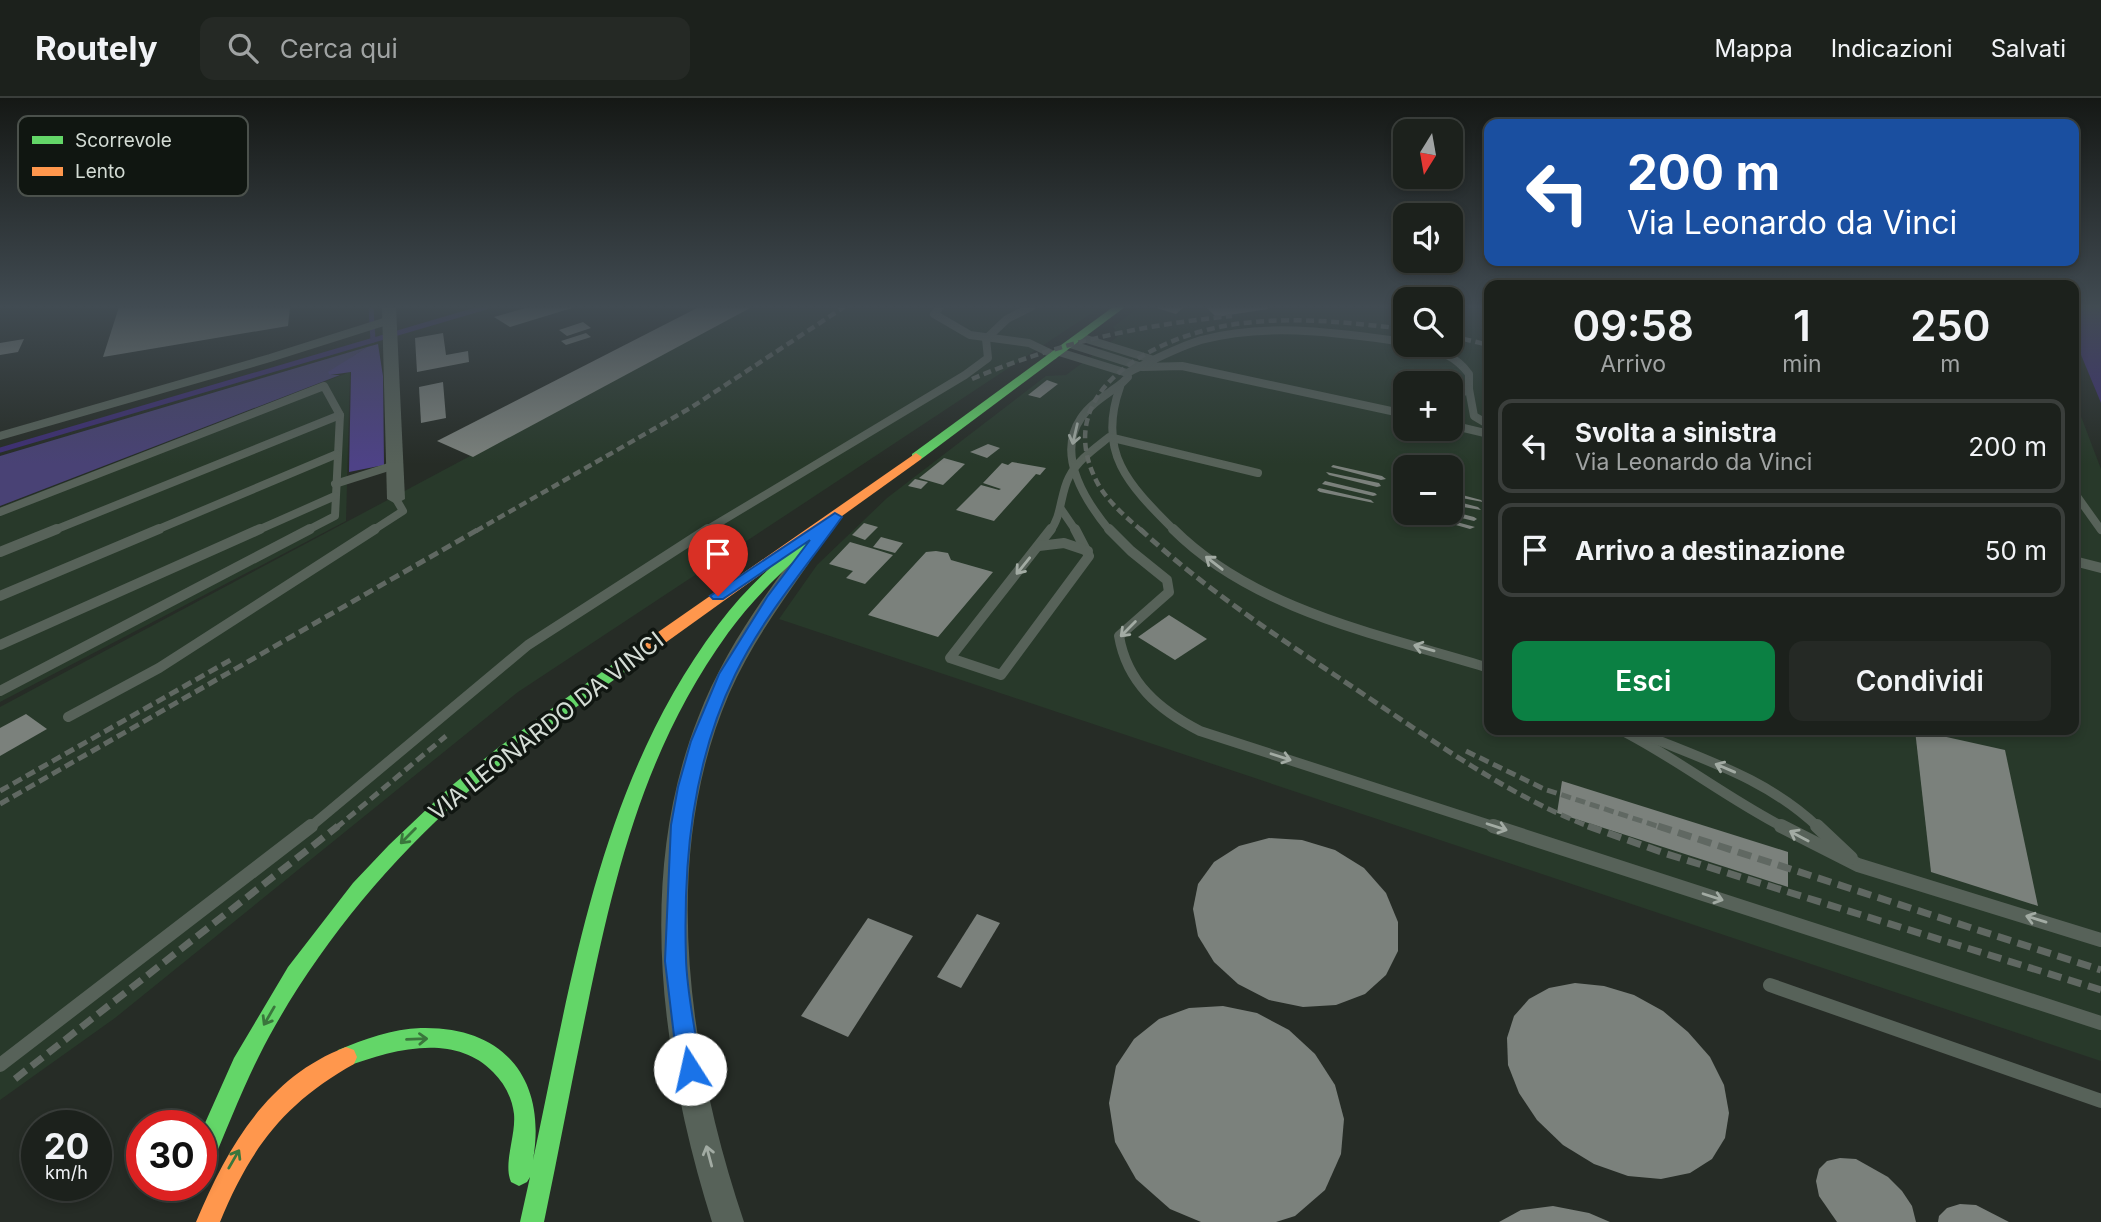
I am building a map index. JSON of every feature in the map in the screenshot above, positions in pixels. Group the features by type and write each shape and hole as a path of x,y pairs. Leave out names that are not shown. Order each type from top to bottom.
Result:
{"main road":[{"name":"VIA LEONARDO DA VINCI","path":"217,1119 241,1065 281,995 333,922 406,838 491,763 736,583 835,517 1049,359"},
{"path":"532,1222 601,888 640,770 673,703 723,628 768,577 835,517"},
{"path":"208,1222 230,1164 267,1114 296,1089 332,1065 368,1048 411,1039 471,1043 489,1052 505,1065 516,1080 523,1100 525,1121 516,1196"}],"street":[{"path":"392,359 396,499"},
{"name":"VIA LEONARDO DA VINCI","path":"728,1222 699,1120 681,1019 676,961 680,825 700,741 727,674 772,600 835,517"},
{"path":"182,1222 189,1201"}],"lane":[{"path":"0,436 268,359"},
{"path":"0,1065 337,806 528,645 685,543 986,359"},
{"path":"1095,359 1127,373 1157,359"},
{"path":"1115,359 1141,366"},
{"path":"1143,359 1212,371 1393,411"},
{"path":"1456,359 1469,374 1474,416 1484,422"},
{"path":"1127,373 1128,377 1120,386 1104,396 1077,423 1072,444 1074,471 1077,485 1086,502 1144,564 1167,580 1169,592 1162,601 1129,625 1119,636 1120,654 1148,697 1177,720 1200,731 2101,1023"},
{"path":"0,512 324,386 340,415 335,516 0,691"},
{"path":"1120,386 1114,400 1110,438 1113,457 1142,498 1219,568 1284,599 1383,636 1484,666"},
{"path":"1463,392 1469,389"},
{"path":"1362,404 1393,407"},
{"path":"0,552 340,415"},
{"path":"1463,428 1484,433"},
{"path":"1061,509 1070,527 1085,541 1088,551 1089,556 1078,573 1001,675 950,657 1055,524 1068,479 1080,461 1110,438"},
{"path":"1110,438 1258,473"},
{"path":"0,596 337,454"},
{"path":"335,484 395,465"},
{"path":"0,645 335,496"},
{"path":"68,717 159,668 403,511 396,499"},
{"path":"2079,499 2101,530"},
{"path":"1039,546 1063,542 1088,551"},
{"path":"2079,562 2101,568"},
{"path":"1631,735 1658,749 1750,810 1858,865 2101,940"},
{"path":"1645,735 1752,779 1787,800 1858,865"},
{"path":"1770,985 2101,1101"}],"shaded area":[{"path":"325,359 348,359 330,375 340,375 0,506 0,456"},
{"path":"348,359 380,359 384,465 349,472 351,372 330,375 328,372"},
{"path":"651,359 1022,359 518,692 115,1018 0,1100 0,707"},
{"path":"1087,359 1484,359 1484,735 2079,735 2079,411 2101,469 2101,1061 779,619 817,565 887,498 1046,376 1066,375"},
{"path":"2083,359 2101,359 2101,403"},
{"path":"350,372 346,521 0,702 0,507"}],"building":[{"path":"416,359 469,359 469,362 417,372"},
{"path":"596,359 654,359 473,457 437,441"},
{"path":"1047,380 1058,384 1040,398 1028,395"},
{"path":"443,382 446,418 421,423 419,387"},
{"path":"988,444 1000,448 987,458 970,452"},
{"path":"944,458 965,464 943,485 919,478"},
{"path":"1012,462 1046,468 1040,475 1036,474 994,521 956,510 981,485 1001,489 983,483 1002,463 1008,465"},
{"path":"1333,465 1382,476 1386,479 1331,467"},
{"path":"1326,472 1379,483 1381,486 1329,475"},
{"path":"915,479 928,482 921,489 908,486"},
{"path":"1325,481 1375,493 1377,495 1322,484"},
{"path":"1319,488 1371,500 1374,503 1320,492 1317,490"},
{"path":"1463,495 1481,500 1483,502 1463,498"},
{"path":"1463,503 1478,507 1481,510 1463,507"},
{"path":"1463,514 1477,519 1474,521 1463,518"},
{"path":"864,523 878,527 865,540 852,535"},
{"path":"1456,525 1475,527 1470,529"},
{"path":"881,537 903,543 895,553 873,547"},
{"path":"850,542 893,555 865,584 846,578 853,571 829,564"},
{"path":"926,552 948,553 951,560 993,572 938,637 868,615"},
{"path":"1169,615 1207,639 1175,660 1138,637"},
{"path":"26,714 47,729 0,756 0,728"},
{"path":"1916,735 1938,735 2005,750 2038,906 1931,872"},
{"path":"1562,781 1788,852 1788,887 1557,813"},
{"path":"1269,838 1302,840 1335,850 1364,868 1386,893 1398,922 1398,951 1386,975 1365,994 1336,1005 1303,1007 1269,1000 1238,984 1214,962 1198,936 1193,909 1198,884 1214,862 1239,846"},
{"path":"977,914 1000,923 961,988 937,977"},
{"path":"868,918 913,936 848,1037 801,1016"},
{"path":"1575,983 1604,986 1634,995 1663,1011 1688,1032 1710,1057 1724,1085 1729,1113 1725,1138 1712,1159 1690,1173 1661,1179 1628,1176 1594,1164 1563,1145 1537,1120 1519,1093 1508,1065 1507,1038 1514,1016 1529,999 1549,988"},
{"path":"1223,1006 1257,1013 1289,1030 1315,1054 1335,1085 1344,1119 1341,1154 1325,1190 1295,1216 1276,1222 1201,1222 1170,1209 1136,1179 1115,1142 1109,1103 1116,1066 1134,1039 1159,1019 1189,1008"},
{"path":"1856,1159 1888,1177 1912,1206 1916,1222 1837,1222 1819,1196 1816,1181 1819,1169 1827,1161"},
{"path":"1960,1204 1976,1205 2009,1222 1938,1222 1939,1216 1947,1208"},
{"path":"1553,1206 1589,1213 1610,1222 1499,1222 1521,1210"}],"waterway":[{"path":"0,450 308,359"}],"railway":[{"path":"476,531 692,407 764,359"},
{"path":"972,379 1022,359"},
{"path":"1137,359 1115,376 1097,398 1087,423 1086,452 1102,491 1142,531"},
{"path":"0,804 479,529"},
{"path":"1140,529 1195,576 1252,619 1425,736 1506,787 1588,826"},
{"path":"0,791 234,658"},
{"path":"336,828 446,736"},
{"path":"1466,751 1544,789 1663,828"},
{"path":"15,1079 338,826"},
{"path":"1588,826 1667,854 2101,990"},
{"path":"1588,826 1593,828"},
{"path":"1658,826 2101,970"}],"traffic: fast":[{"path":"916,457 1049,359"},
{"path":"532,1222 599,907 627,810 644,764 692,674 723,629 762,584 835,517"},
{"path":"217,1122 267,1019 326,930 360,889 395,850 456,792 505,752 634,657"},
{"path":"346,1057 395,1041 421,1038 447,1039 471,1045 493,1057 510,1075 522,1099 525,1136 519,1174"}],"traffic: slow":[{"path":"634,657 916,457"},
{"path":"208,1222 231,1170 260,1125 297,1087 346,1057"}],"route":[{"path":"690,1069 681,1019 676,961 680,825 687,787 700,741 727,674 755,624 835,517 718,596"}]}
